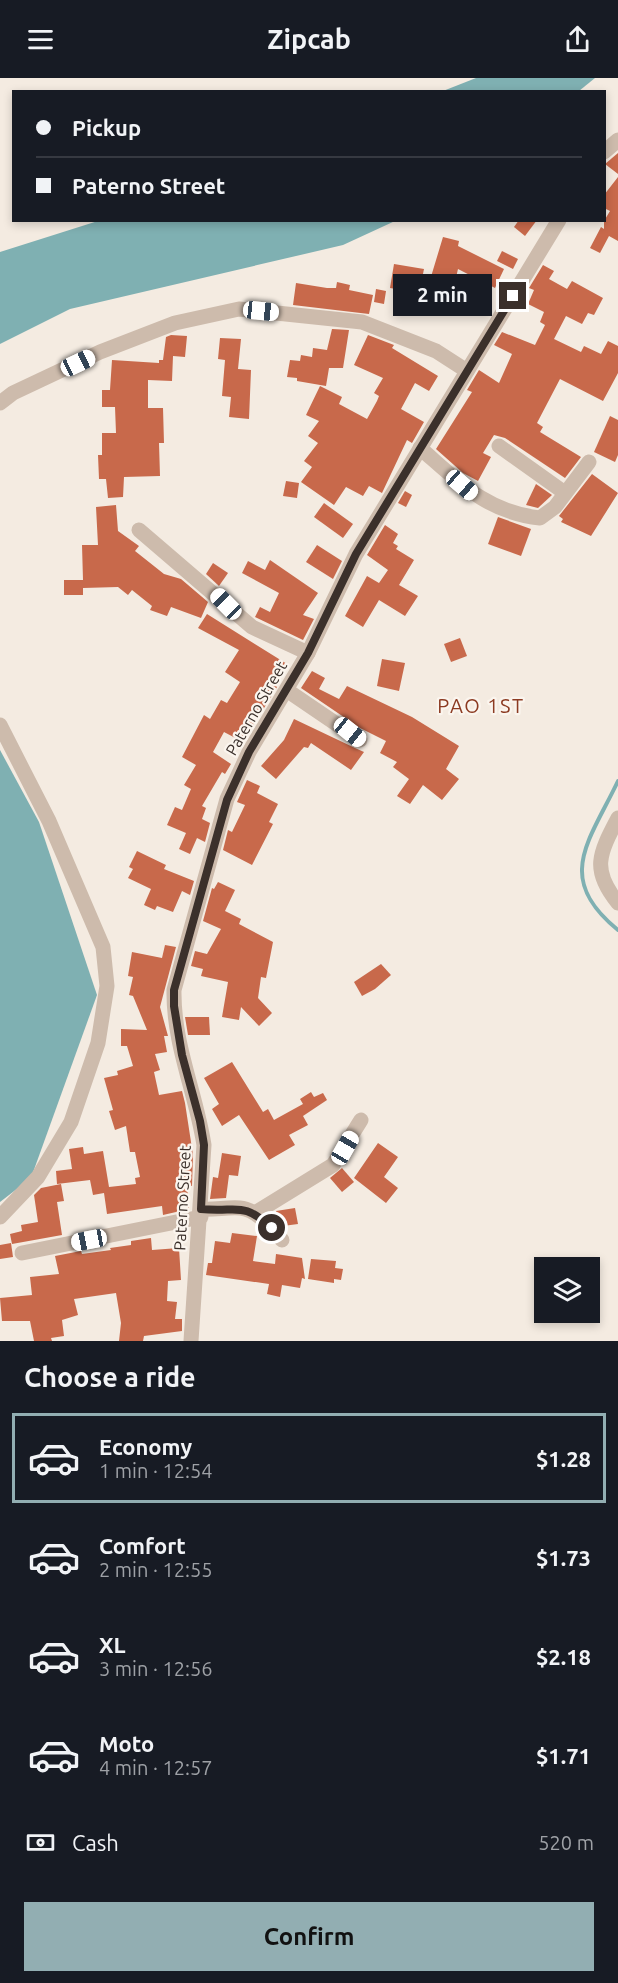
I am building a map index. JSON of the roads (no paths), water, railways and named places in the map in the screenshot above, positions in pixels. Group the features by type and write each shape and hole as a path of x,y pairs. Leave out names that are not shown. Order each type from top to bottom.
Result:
{"street":[{"path":"606,150 618,140"},
{"name":"Paterno Street","path":"191,1341 204,1145 200,1121 182,1055 174,1006 174,990 227,800 249,752 288,691 308,653 356,554 559,222"},
{"path":"0,403 13,393 121,344 175,323 239,309 362,322 436,351 467,371"},
{"path":"499,446 566,493"},
{"path":"420,448 476,497 523,516 546,516 589,462"},
{"path":"139,530 252,627 308,653"},
{"path":"288,691 360,740"},
{"path":"0,725 49,821 104,947 107,986 98,1044 71,1122 38,1177 0,1217"},
{"path":"618,818 604,848 600,875 604,885 618,903"},
{"path":"255,1213 333,1165 361,1120"},
{"path":"22,1253 201,1213 242,1208 255,1213 282,1240"}],"water":[{"path":"476,78 595,78 580,90 446,90"},
{"path":"95,222 393,222 343,245 70,309 0,344 0,252"},
{"path":"0,750 39,822 97,995 31,1178 0,1202"}],"waterway":[{"path":"618,781 588,841 583,859 582,876 587,893 598,911 618,930"}],"district":[{"name":"PAO 1ST","path":"481,706"}]}
